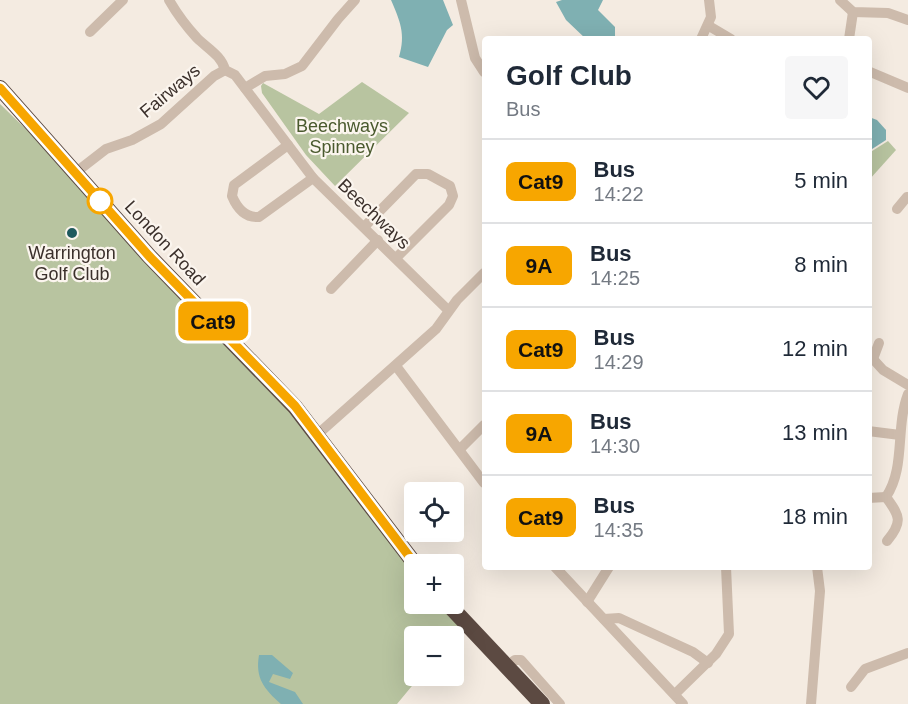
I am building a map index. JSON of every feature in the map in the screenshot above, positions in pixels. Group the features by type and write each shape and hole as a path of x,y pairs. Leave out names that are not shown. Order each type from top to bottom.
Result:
{"highway":[{"name":"London Road","path":"0,88 149,256 261,370 318,435 407,554"},
{"path":"457,614 542,704"}],"street":[{"path":"90,32 123,0"},
{"name":"Beechways","path":"169,0 191,31 222,62 225,70 232,72 245,88 313,178 448,310"},
{"path":"245,88 265,76 285,74 302,66 355,0"},
{"path":"461,0 475,58 482,69"},
{"path":"703,36 711,17 709,0"},
{"path":"840,0 853,12 888,13 908,20"},
{"path":"849,36 853,12"},
{"path":"709,26 726,36"},
{"name":"Fairways","path":"75,172 106,149 132,140 161,124 214,76 225,70"},
{"path":"872,73 908,88"},
{"path":"288,145 234,185 232,196 240,210 252,218 259,218 313,178"},
{"path":"364,227 416,174 428,174 450,186 453,196 449,205 396,258"},
{"path":"331,289 378,240"},
{"path":"318,435 436,329 448,310 482,275"},
{"path":"872,358 879,343"},
{"path":"872,361 908,385"},
{"path":"396,366 482,480"},
{"path":"886,497 898,470 900,435 908,394"},
{"path":"460,449 482,427"},
{"path":"872,432 900,435"},
{"path":"872,498 886,497"},
{"path":"886,497 897,514 898,522 897,529 887,542"},
{"path":"558,570 683,704"},
{"path":"587,602 607,570"},
{"path":"675,694 708,663 724,644 730,629 726,570"},
{"path":"811,704 820,591 817,570"},
{"path":"604,619 619,618 693,652 708,663"},
{"path":"852,681 865,669 908,652"},
{"path":"506,666 515,660 520,660 560,704"}],"green space":[{"name":"Beechways Spinney","path":"362,82 409,113 335,186 306,155 262,93 261,86 263,83 319,114"},
{"name":"Warrington Golf Club","path":"0,104 94,195 250,358 406,554 404,554 404,614 450,614 458,626 404,626 404,686 412,686 397,704 0,704"},
{"path":"888,141 896,150 872,177 872,151"}],"water":[{"path":"391,0 443,0 453,25 447,30 428,67 399,57 402,41 401,28"},
{"path":"603,0 598,10 615,27 615,36 583,36 566,20 556,2"},
{"path":"872,118 877,120 886,130 886,140 872,149"},
{"path":"259,655 272,655 293,673 290,679 273,674 269,682 295,692 303,704 281,704 270,693 260,677"}],"bus line":[{"name":"Cat9","path":"0,88 149,256 295,406 354,480 408,554"}],"place":[{"name":"Warrington Golf Club","path":"72,233"}]}
